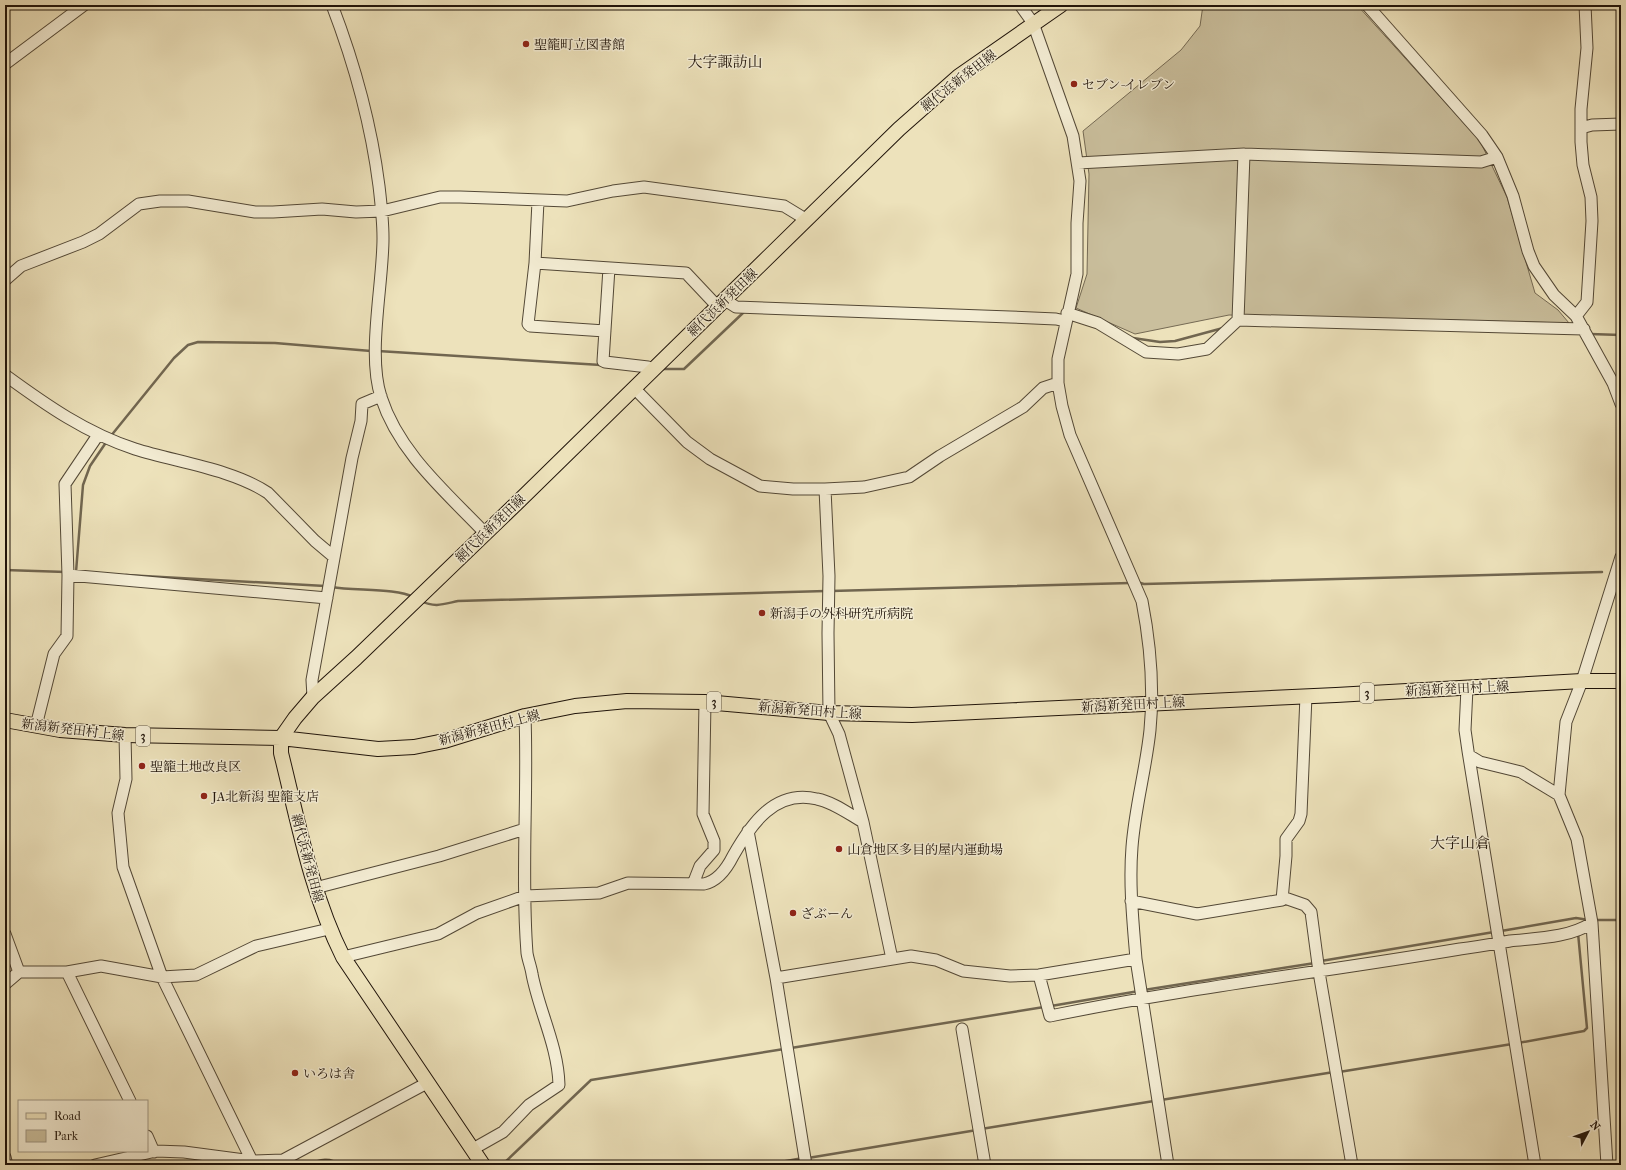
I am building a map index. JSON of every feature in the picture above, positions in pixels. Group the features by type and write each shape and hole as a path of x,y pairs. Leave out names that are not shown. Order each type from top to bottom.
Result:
{"main road":[{"name":"網代浜新発田線","path":"483,1165 453,1123 343,956 329,929 315,888 281,753 281,738 313,697 486,533 921,109 960,76 1033,23 1061,5"},
{"name":"新潟新発田村上線","path":"5,720 60,730 126,736 281,738 378,749 414,747 444,741 524,716 575,706 627,701 705,702 829,713 912,715 1582,681 1621,681"}],"street":[{"path":"5,64 84,5"},
{"path":"332,5 367,112 375,154 382,211 383,265 375,353 380,396 402,441 421,466 486,533"},
{"path":"1020,5 1033,23 1073,136 1080,181 1077,223 1077,274 1066,317 1058,359 1058,383 1070,435 1142,601 1147,630 1151,704 1150,731 1135,818 1132,848 1131,902 1141,997 1168,1165"},
{"path":"1367,5 1482,135 1497,157 1513,196 1528,251 1534,266 1554,295 1576,316 1613,383 1621,404"},
{"path":"1576,316 1587,302 1592,221 1591,197 1582,165 1581,128 1587,48 1585,5"},
{"path":"1581,128 1621,124"},
{"path":"1078,163 1244,154 1481,162 1497,157"},
{"path":"1238,320 1244,154"},
{"path":"5,280 20,266 77,245 99,234 139,204 188,201 255,212 322,209 356,212 382,211 440,197 460,196 538,201 567,201 613,191 644,187 784,206 807,220"},
{"path":"538,201 535,263 528,324 530,326 605,331"},
{"path":"535,263 686,273 721,303 736,307 1018,317 1066,317 1098,323 1146,352 1178,354 1206,349 1238,320 1584,329"},
{"path":"609,268 603,361 648,367 652,370"},
{"path":"5,376 52,410 98,435 134,448 239,478 259,487 268,493 315,541 334,557"},
{"path":"634,388 687,442 710,459 760,486 793,489 825,489 864,487 909,477 940,456 1023,407 1042,388 1058,383"},
{"path":"313,697 312,680 352,458 361,421 362,404 380,396"},
{"path":"36,726 54,654 67,636 68,575 65,484 98,435"},
{"path":"825,489 829,576 829,713 839,734 863,822 892,959"},
{"path":"1608,1165 1592,923 1577,839 1559,796 1566,722 1582,681 1620,560"},
{"path":"68,575 327,598"},
{"path":"1467,688 1465,730 1536,1165"},
{"path":"1131,902 1197,914 1282,900 1286,839 1299,821 1300,814 1306,696"},
{"path":"693,884 700,866 714,850 714,841 703,814 705,702"},
{"path":"473,1149 503,1132 529,1105 558,1085 556,1058 545,1015 534,988 527,954 524,875 524,716"},
{"path":"126,736 126,780 118,813 123,867 162,977 252,1161"},
{"path":"1470,756 1480,762 1521,772 1559,796"},
{"path":"343,956 438,934 478,913 525,896 599,893 628,883 693,884 712,882 729,864 748,831 767,810 780,802 794,798 811,798 826,802 863,822"},
{"path":"315,888 439,856 525,829"},
{"path":"748,831 776,978 806,1165"},
{"path":"1282,897 1306,905 1311,912 1319,972 1352,1165"},
{"path":"1039,975 1050,1016 1141,997 1319,972 1500,943 1555,936 1578,931 1592,923"},
{"path":"5,984 19,972 67,972 101,966 162,977 196,975 256,946 329,929"},
{"path":"5,934 19,972"},
{"path":"776,978 892,959 920,956 974,974 1010,976 1039,975 1136,959"},
{"path":"67,972 130,1100"},
{"path":"962,1029 985,1165"},
{"path":"95,1165 154,1152 184,1152 252,1161 283,1160 428,1084"},
{"path":"148,1138 154,1152"},
{"path":"5,1157 7,1165"}],"green space":[{"path":"1203,5 1357,5 1480,141 1507,197 1535,293 1558,310 1569,323 1229,315 1135,334 1076,308 1087,274 1089,174 1083,131 1181,50 1200,26"}],"waterway":[{"path":"662,369 684,369 744,312"},
{"path":"1133,338 1160,342 1175,341 1223,328"},
{"path":"1590,334 1621,335"},
{"path":"110,437 174,358 188,345 198,342 275,343 371,351"},
{"path":"378,351 601,365"},
{"path":"76,572 83,485 90,466 107,441"},
{"path":"5,570 66,572"},
{"path":"1137,582 1144,584 1602,572"},
{"path":"126,575 325,586"},
{"path":"831,591 1130,583"},
{"path":"332,587 397,592 413,597"},
{"path":"421,601 435,605 458,601 826,591"},
{"path":"1501,931 1576,918 1589,920"},
{"path":"1594,920 1621,920"},
{"path":"1321,961 1494,932"},
{"path":"1518,1043 1584,1031 1587,1028 1578,933"},
{"path":"1144,990 1315,963"},
{"path":"1051,1006 1139,991"},
{"path":"791,1048 1044,1007"},
{"path":"1339,1072 1512,1044"},
{"path":"502,1165 591,1080 784,1049"},
{"path":"1161,1100 1334,1072"},
{"path":"981,1129 1154,1101"},
{"path":"808,1158 977,1130"},
{"path":"764,1165 803,1158"},
{"path":"310,1165 317,1161 325,1160 336,1162 339,1165"},
{"path":"157,1165 174,1162 179,1165"}],"place":[{"name":"聖籠町立図書館","path":"526,44"},
{"name":"セブン-イレブン","path":"1074,84"},
{"name":"新潟手の外科研究所病院","path":"762,613"},
{"name":"聖籠土地改良区","path":"142,766"},
{"name":"JA北新潟 聖籠支店","path":"204,796"},
{"name":"山倉地区多目的屋内運動場","path":"839,849"},
{"name":"ざぶーん","path":"793,913"},
{"name":"いろは舎","path":"295,1073"}],"district":[{"name":"大字諏訪山","path":"725,62"},
{"name":"大字山倉","path":"1460,843"}]}
